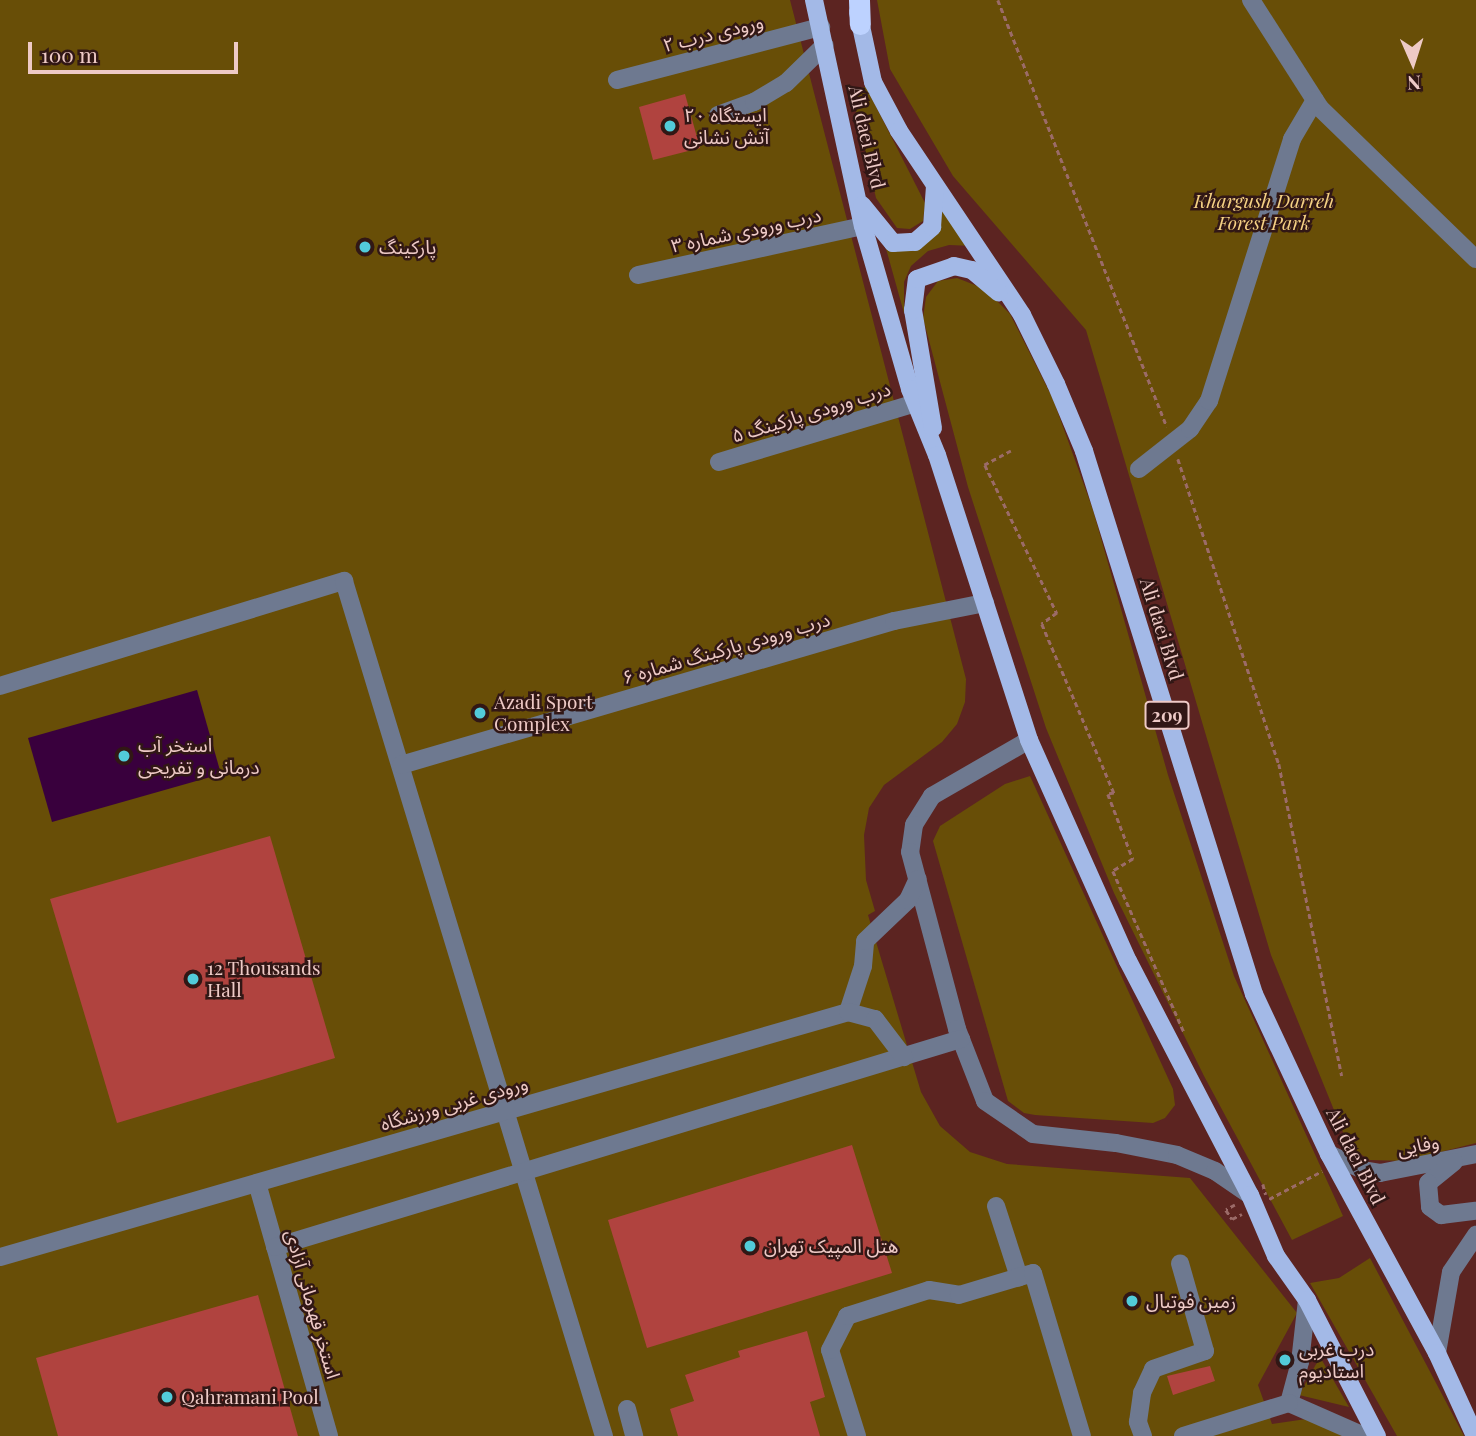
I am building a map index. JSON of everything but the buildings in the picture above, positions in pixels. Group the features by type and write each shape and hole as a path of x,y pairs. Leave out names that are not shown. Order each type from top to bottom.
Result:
{"highway":[{"path":"857,0 860,24"}],"main road":[{"name":"Ali daei Blvd","path":"814,0 860,202 863,226 916,403 937,454 1029,740 1128,961 1255,1199 1276,1256 1307,1300 1377,1436"},
{"name":"Ali daei Blvd","path":"860,24 873,82 935,185 1022,315 1084,451 1254,994 1333,1161 1437,1353 1475,1436"},
{"path":"860,202 893,243 915,242 932,227 935,185"},
{"path":"937,454 913,310 917,279 954,266 972,270 1022,315"}],"street":[{"path":"1251,0 1315,100 1476,259"},
{"name":"ورودی درب ۲","path":"617,80 823,36"},
{"path":"718,115 754,103 786,83 823,36"},
{"path":"1139,469 1190,429 1209,401 1292,139 1315,100"},
{"name":"درب ورودی شماره ۳","path":"638,275 863,226"},
{"name":"درب ورودی پارکینگ ۵","path":"719,462 916,403"},
{"path":"0,686 344,581 604,1436"},
{"name":"درب ورودی پارکینگ شماره ۶","path":"401,765 894,621 985,603"},
{"path":"1029,740 932,796 914,825 910,852 961,1039 985,1101 1033,1135 1116,1143 1177,1155 1215,1171 1255,1199"},
{"path":"904,1057 875,1018 848,1012 863,966 864,941 908,900 918,879"},
{"name":"ورودی غربی ورزشگاه","path":"0,1256 848,1012"},
{"path":"275,1247 961,1039"},
{"name":"وفایی","path":"1333,1161 1380,1172 1476,1154"},
{"path":"1457,1159 1428,1183 1430,1207 1441,1215 1476,1211"},
{"name":"استخر قهرمانی آزادی","path":"257,1183 329,1436"},
{"path":"996,1206 1019,1277"},
{"path":"1437,1353 1451,1272 1476,1236"},
{"path":"1143,1436 1138,1422 1142,1393 1153,1369 1205,1350 1180,1263"},
{"path":"857,1436 830,1350 847,1316 929,1290 959,1295 1033,1273 1082,1436"},
{"path":"1289,1403 1300,1362 1307,1300"},
{"path":"1192,1435 1289,1403 1364,1436"},
{"path":"626,1409 634,1436"}],"path":[{"path":"998,0 1173,443 1279,764 1342,1076"},
{"path":"1011,451 985,465 1057,613 1042,624 1114,793 1108,794 1133,859 1113,871 1185,1033"},
{"path":"1226,1210 1232,1219 1255,1199 1357,1152"}],"green space":[{"name":"Azadi Sport Complex","path":"0,0 790,0 966,679 965,702 957,724 942,742 884,785 869,808 864,835 866,880 875,911 868,915 921,1092 940,1126 970,1152 1007,1164 1190,1178 1297,1313 1258,1385 1272,1424 1313,1418 1350,1436 0,1436"},
{"name":"Khargush Darreh Forest Park","path":"877,0 1476,0 1476,1143 1405,1161 1370,1160 1349,1147 1271,955 1086,330 953,176 890,69"},
{"path":"866,87 925,203 923,221 910,229 897,228 876,198 851,90"},
{"path":"942,209 974,246 949,245 928,251 911,266 904,282 904,313 885,245 896,250 941,219"},
{"path":"957,278 985,289 1010,314 1053,399 1093,510 1168,775 1234,976 1343,1216 1292,1240 1204,1076 1114,893 1046,728 968,487 923,318 926,297 938,281"},
{"path":"1030,776 1173,1089 1175,1105 1165,1118 1153,1123 1035,1115 1024,1113 1008,1101 933,841 940,826 1005,784"},
{"path":"1370,1258 1464,1436 1397,1436 1310,1283 1339,1278"},
{"path":"1320,1357 1349,1407 1299,1395"}],"shaded area":[{"name":"استخر آب درمانی و تفریحی","path":"197,690 221,774 52,822 28,738"}],"place":[{"name":"ایستگاه ۲۰ آتش نشانی","path":"670,126"},
{"name":"پارکینگ","path":"365,247"},
{"name":"Azadi Sport Complex","path":"480,713"},
{"name":"استخر آب درمانی و تفریحی","path":"124,756"},
{"name":"12 Thousands Hall","path":"193,979"},
{"name":"هتل المپیک تهران","path":"750,1246"},
{"name":"زمین فوتبال","path":"1132,1301"},
{"name":"درب غربی استادیوم","path":"1285,1360"},
{"name":"Qahramani Pool","path":"167,1397"}]}
